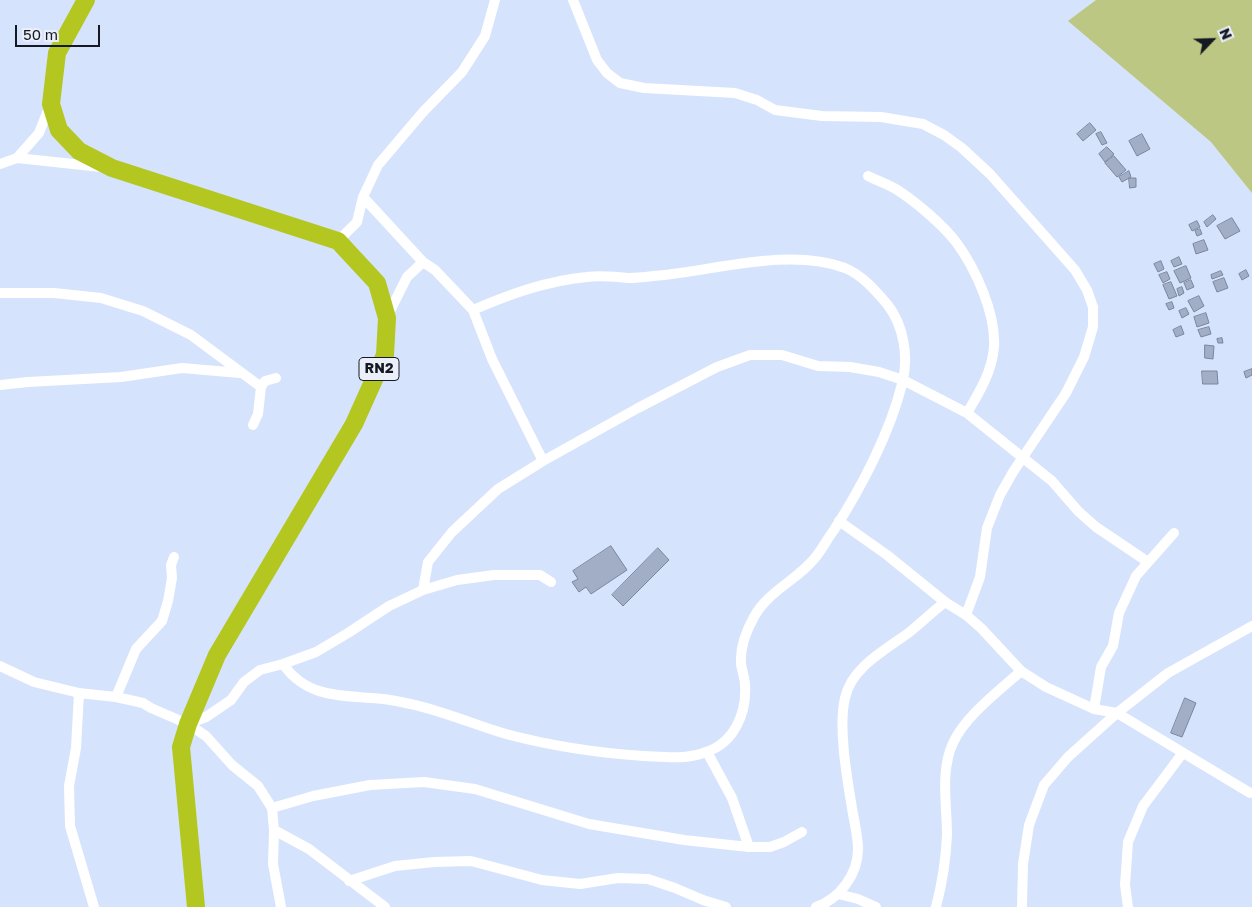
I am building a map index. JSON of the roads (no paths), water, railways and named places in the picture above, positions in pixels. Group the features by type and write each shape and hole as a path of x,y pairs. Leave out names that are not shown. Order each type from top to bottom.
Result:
{"highway":[{"name":"RN2","path":"86,0 57,53 50,104 59,130 79,151 112,168 338,241 377,283 387,318 385,355 354,424 216,655 188,724 181,748 196,907"}],"street":[{"path":"338,241 357,222 363,197 378,165 423,112 462,72 485,36 495,0"},
{"path":"573,0 597,60 607,74 620,83 644,88 735,93 757,100 775,110 822,116 881,117 923,124 944,135 962,148 990,174 1075,270 1087,290 1093,308 1093,327 1084,357 1066,392 1000,494 987,528 980,577 966,615"},
{"path":"17,158 39,133 50,104"},
{"path":"0,164 17,158 112,168"},
{"path":"868,176 898,190 929,215 956,242 988,306 994,326 994,349 986,380 967,413"},
{"path":"363,197 423,262 435,270 473,310 492,359 542,461"},
{"path":"282,664 291,676 300,683 336,696 383,699 416,704 506,734 600,753 680,758 707,752 724,743 736,728 744,707 745,685 741,664 743,645 755,615 775,594 814,561 858,488 890,424 903,380 904,342 893,312 872,286 847,269 809,260 752,262 633,278 590,276 545,283 507,295 473,310"},
{"path":"387,318 407,277 423,262"},
{"path":"0,293 54,293 101,298 144,311 191,335 261,387"},
{"path":"423,590 428,562 452,532 498,489 542,461 638,408 717,367 750,355 782,354 818,366 850,367 879,372 903,380 967,413 1052,481 1078,511 1096,527 1148,562"},
{"path":"0,385 121,377 182,368 241,373"},
{"path":"252,425 258,414 261,387 265,381 276,378"},
{"path":"839,521 888,555 944,602 966,615 981,628 1020,671 1046,687 1094,709 1118,713 1250,794"},
{"path":"1094,709 1101,667 1113,646 1120,614 1136,576 1174,533"},
{"path":"116,697 136,650 162,621 168,601 172,578 171,565 174,557"},
{"path":"188,724 206,718 231,700 244,682 260,670 316,652 348,634 389,606 423,590 457,580 494,575 540,574 551,582"},
{"path":"816,907 838,894 854,871 858,850 842,730 845,697 856,675 880,652 908,634 944,602"},
{"path":"1022,907 1022,864 1029,825 1044,785 1068,757 1118,713 1168,673 1252,626"},
{"path":"0,666 34,682 79,693 116,697 143,703 188,724 206,736 232,764 258,786 272,808 274,830 273,864 282,907"},
{"path":"936,907 947,837 945,772 953,744 968,720 1020,671"},
{"path":"79,693 76,748 69,786 70,826 94,907"},
{"path":"707,752 732,798 749,847"},
{"path":"1128,907 1125,885 1128,842 1144,806 1182,754"},
{"path":"272,808 313,796 370,785 424,782 475,789 589,824 684,840 749,847 770,847 802,832"},
{"path":"274,830 309,849 385,907"},
{"path":"349,881 395,866 434,862 471,862 542,880 580,884 618,878 648,879 726,907"},
{"path":"838,894 858,899 876,907"}]}
